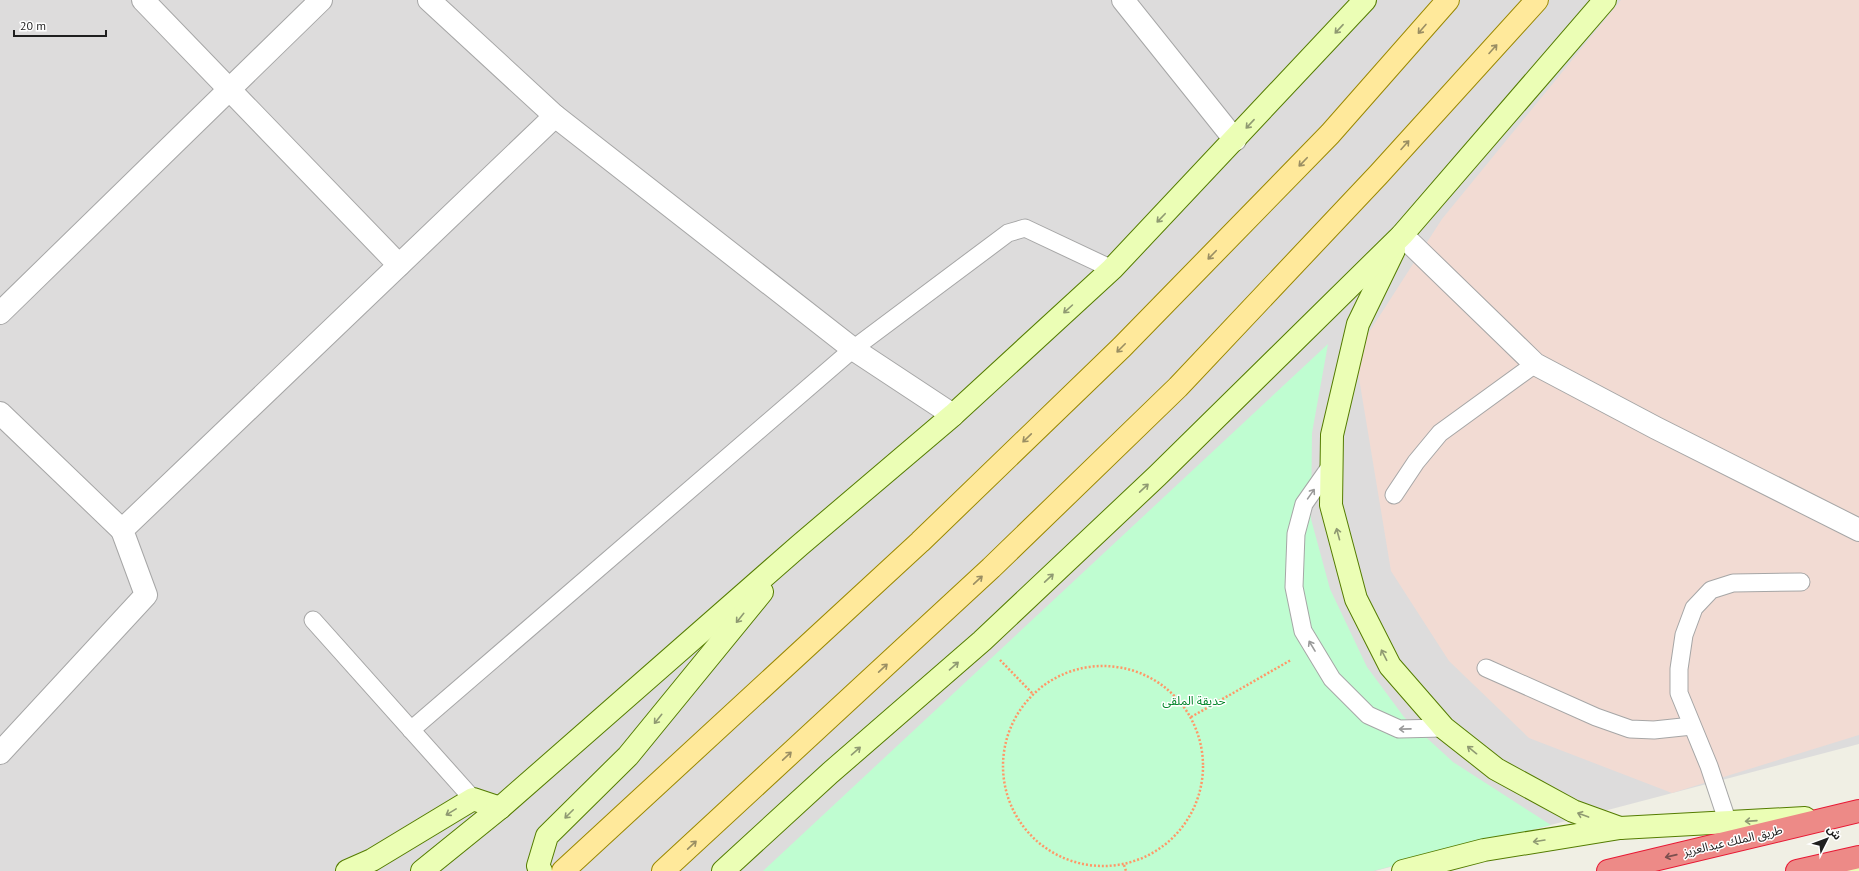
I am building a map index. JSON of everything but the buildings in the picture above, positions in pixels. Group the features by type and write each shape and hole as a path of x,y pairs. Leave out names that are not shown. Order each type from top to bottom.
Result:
{"highway":[{"name":"طريق الملك عبدالعزيز","path":"1608,871 1853,813"},
{"path":"1797,871 1859,857"}],"main road":[{"path":"422,871 500,808 800,545 953,415 1112,269 1366,0"},
{"path":"563,871 920,542 1122,347 1330,134 1448,0"},
{"path":"663,871 991,568 1178,387 1379,174 1537,0"},
{"path":"723,871 830,773 982,641 1157,476 1402,235 1605,0"},
{"path":"1402,235 1358,324 1332,435 1331,505 1356,599 1390,666 1444,728 1496,769 1573,811 1620,828"},
{"path":"540,871 538,866 547,836 628,756 800,545"},
{"path":"710,871 830,773"},
{"path":"347,871 372,860 473,799 500,808"},
{"path":"1402,871 1484,850 1620,828 1728,823 1853,813"},
{"path":"1849,871 1859,868"}],"street":[{"path":"143,0 399,265"},
{"path":"0,313 321,0"},
{"path":"429,0 555,116 853,349 953,415"},
{"path":"1123,0 1235,140"},
{"path":"1582,28 1617,0"},
{"path":"122,530 555,116"},
{"path":"1402,235 1535,364 1656,428 1859,530"},
{"path":"0,413 122,530 146,595 0,753"}],"lane":[{"path":"411,730 853,349 1008,233 1025,228 1112,269"},
{"path":"1394,495 1416,462 1440,433 1535,364"},
{"path":"1332,464 1304,504 1296,534 1294,587 1303,631 1332,679 1368,715 1399,729 1444,728"},
{"path":"1728,823 1709,766 1679,693 1679,669 1684,635 1694,608 1711,590 1733,583 1801,582"},
{"path":"312,620 473,799"},
{"path":"1486,668 1596,718 1630,729 1654,730 1692,726"}],"path":[{"path":"982,641 1033,694"},
{"path":"1191,717 1313,647"},
{"path":"1107,666 1127,669 1147,676 1164,686 1179,700 1191,717 1199,736 1203,764 1203,778 1199,798 1190,818 1178,834 1162,848 1144,859 1124,865 1103,867 1082,864 1061,858 1043,846 1027,831 1015,814 1007,794 1003,772 1004,751 1009,730 1019,711 1033,694 1048,682 1067,672 1087,667 1107,666"},
{"path":"1124,865 1126,871"}],"shaded area":[{"path":"0,0 1859,0 1859,744 1375,871 0,871"},
{"path":"1621,0 1859,0 1859,735 1672,793 1529,738 1449,661 1391,571 1355,354 1442,219"}],"green space":[{"name":"حديقة الملقى","path":"1328,344 1312,433 1311,519 1330,589 1367,667 1404,717 1453,762 1551,825 1373,871 763,871"}]}
